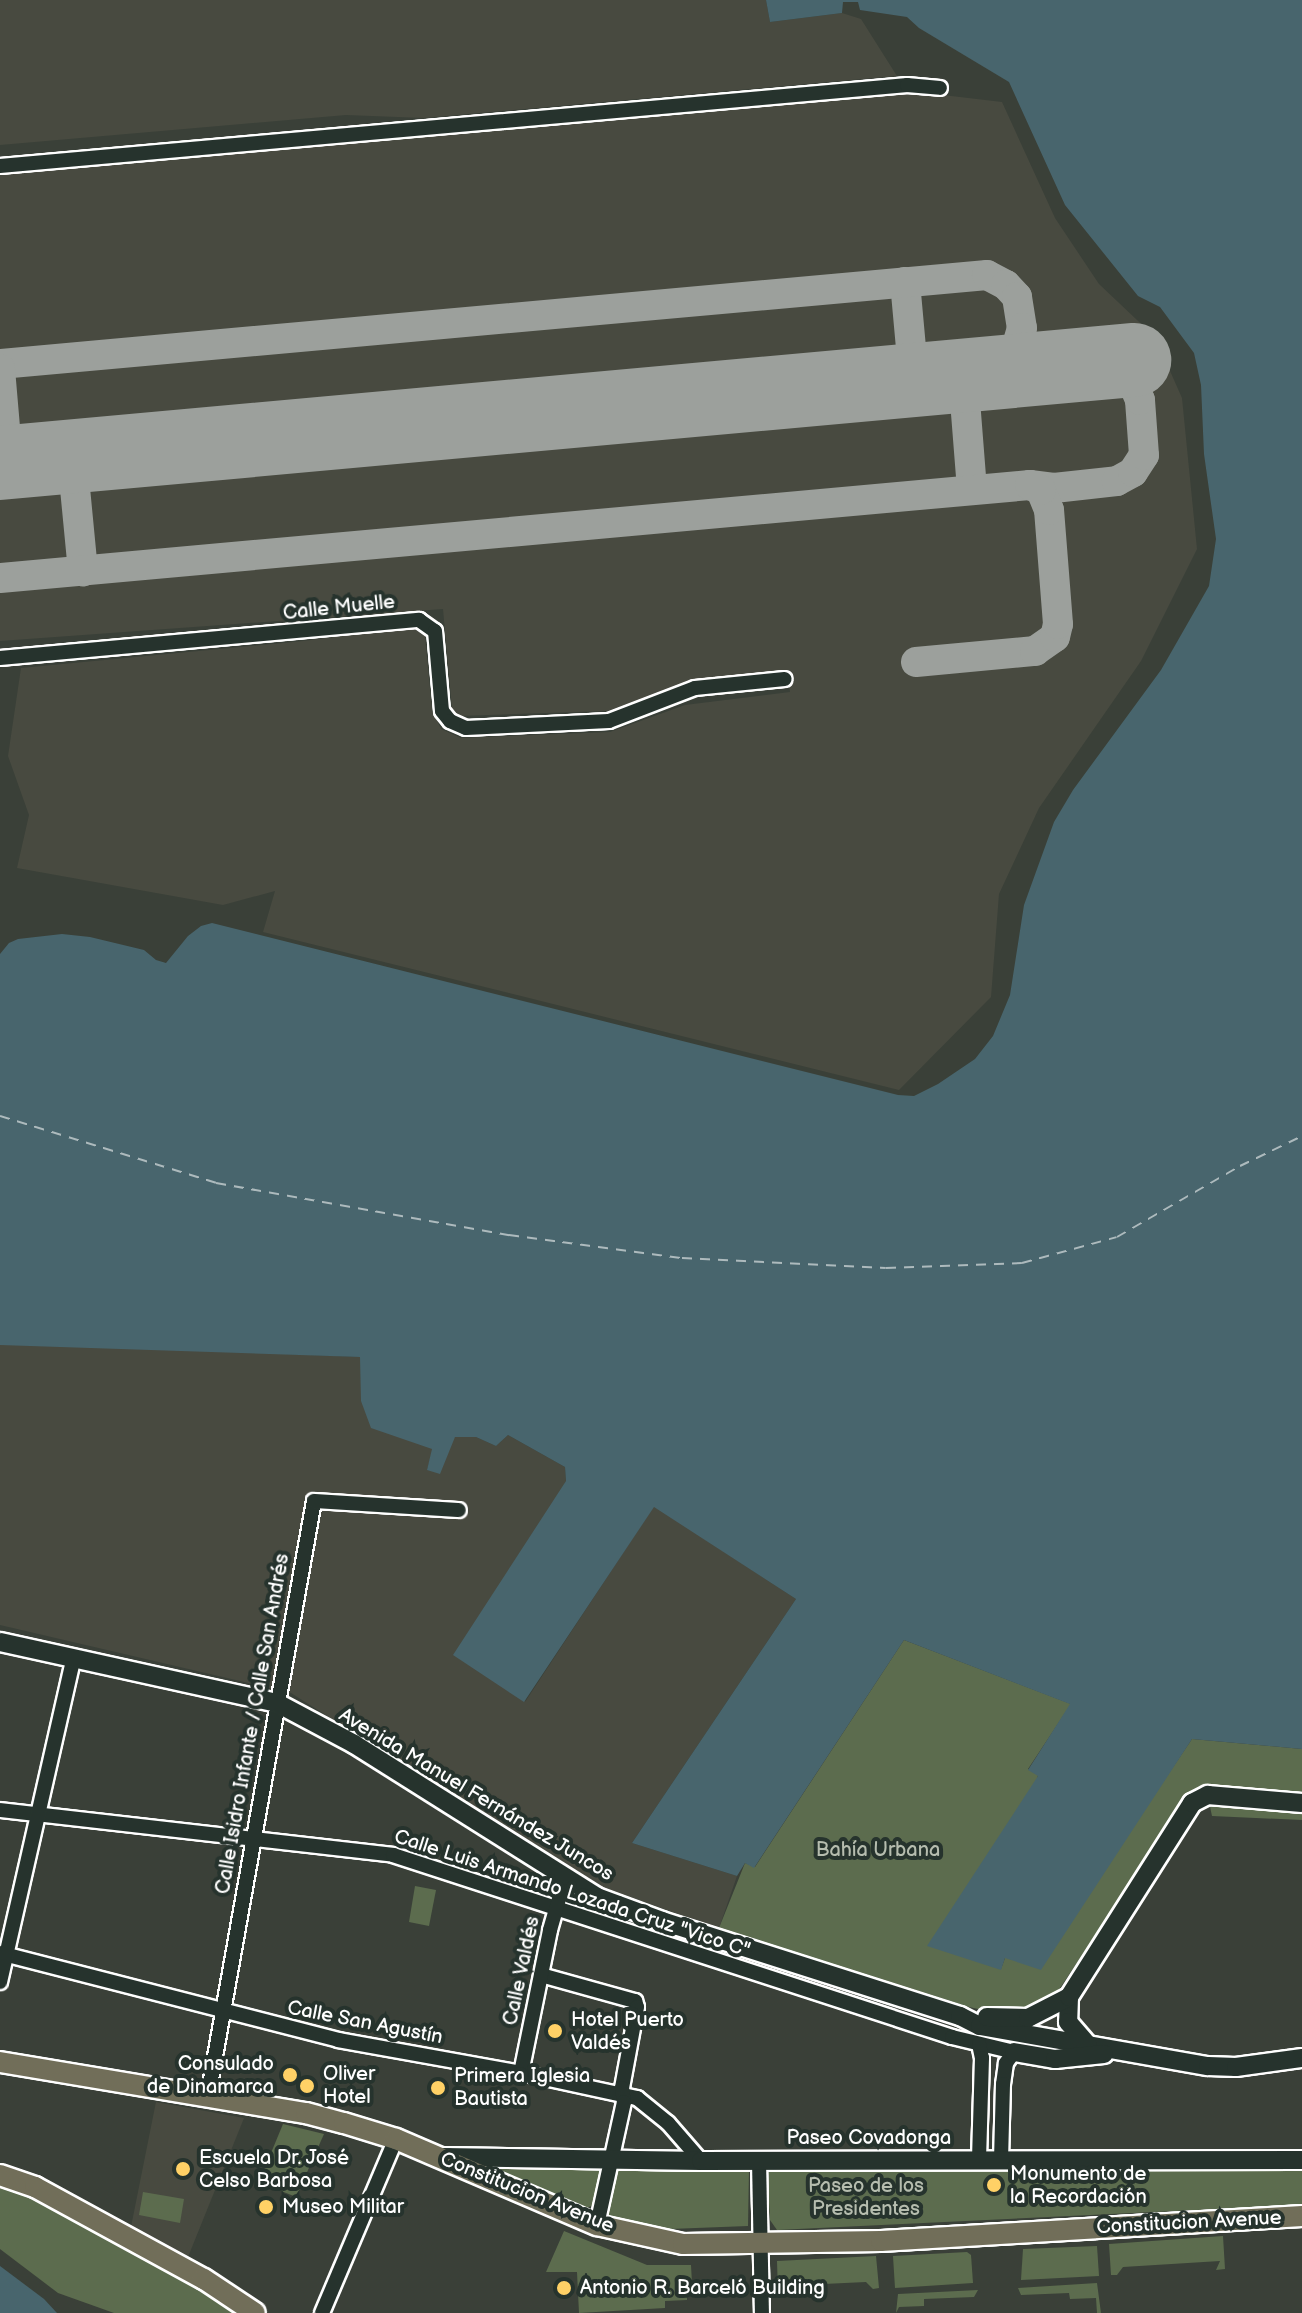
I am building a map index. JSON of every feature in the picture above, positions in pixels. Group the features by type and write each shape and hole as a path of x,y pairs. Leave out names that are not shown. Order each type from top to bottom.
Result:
{"main road":[{"name":"Avenida Manuel Fernández Juncos","path":"0,1642 277,1703 354,1744 597,1897 662,1921 960,2016 1015,2043"},
{"path":"960,2016 1016,2020 1042,2012 1069,1997 1192,1803 1208,1795 1302,1803"},
{"path":"1069,1997 1068,2022 1088,2045"},
{"path":"1015,2043 1088,2045 1236,2067 1302,2058"},
{"path":"1015,2043 1055,2059 1127,2052"},
{"name":"Constitucion Avenue","path":"0,2062 312,2114 396,2139 597,2225 683,2244 760,2245 1302,2216"},
{"name":"Paseo Covadonga","path":"436,2156 701,2161 1302,2160"},
{"path":"0,2175 35,2187 204,2279 255,2313"}],"street":[{"path":"0,166 907,85 940,88"},
{"name":"Calle Muelle","path":"0,658 419,620 435,631 442,711 450,721 466,728 609,721 695,688 785,679"},
{"name":"Calle Isidro Infante / Calle San Andrés","path":"208,2096 314,1501 459,1510"},
{"path":"0,1982 2,1954 73,1660"},
{"name":"Calle Luis Armando Lozada Cruz \"Vico C\"","path":"0,1810 393,1855 555,1910 979,2044"},
{"name":"Calle Valdés","path":"521,2073 555,1910 565,1878"},
{"name":"Calle San Agustín","path":"2,1954 338,2040 622,2095 646,2103 701,2161"},
{"path":"541,1975 635,2001 637,2007 622,2095 624,2102 597,2225"},
{"path":"1001,2160 1006,2063 1015,2043 1057,2012 1069,1997"},
{"path":"979,2160 982,2058 979,2044 1015,2043"},
{"path":"322,2313 396,2139"},
{"path":"759,2160 762,2313"}],"shaded area":[{"path":"0,0 766,0 770,22 842,13 861,19 897,76 424,118 346,115 0,145"},
{"path":"909,91 1002,102 1055,218 1099,284 1155,337 1182,398 1197,549 1141,661 1039,808 999,894 991,997 899,1090 263,932 275,891 223,905 17,868 29,815 8,756 21,668 303,641 411,627 425,636 432,710 441,729 461,738 610,732 685,705 790,692 787,671 696,680 607,711 459,716 452,709 443,609 0,641 0,170"},
{"path":"0,1343 361,1357 361,1401 433,1449 427,1470 455,1437 476,1437 496,1446 508,1435 565,1467 566,1481 525,1702 654,1506 796,1599 632,1843 737,1876 719,1928 595,1885 291,1693 0,1625"},
{"name":"Escuela Dr. José Celso Barbosa","path":"156,2102 244,2118 188,2257 131,2227"}],"green space":[{"name":"Bahía Urbana","path":"904,1640 1071,1704 1028,1769 1038,1775 1001,1969 1005,1958 1163,1782 1192,1739 1302,1749 1302,1796 1209,1787 1189,1795 1056,1994 1026,2012 996,2013 969,2007 719,1928 745,1863 755,1867"},
{"path":"1209,1802 1302,1813 1302,1820 1212,1816"},
{"path":"415,1886 436,1890 429,1926 409,1922"},
{"path":"283,2124 324,2134 296,2197 259,2182"},
{"path":"477,2162 599,2165 602,2175 596,2204 584,2209"},
{"path":"617,2167 749,2169 748,2226 670,2229 609,2218 605,2212 612,2175"},
{"name":"Paseo de los Presidentes","path":"1302,2167 1302,2205 777,2230 770,2220 767,2168"},
{"path":"0,2185 20,2190 156,2260 242,2313 114,2313 58,2293 0,2249"},
{"path":"143,2192 184,2199 180,2223 139,2215"},
{"path":"564,2231 647,2265 691,2265 692,2283 687,2289 687,2300 665,2301 665,2308 579,2313 577,2272 546,2272"},
{"path":"1223,2236 1225,2269 1216,2270 1220,2261 1123,2267 1117,2275 1111,2275 1109,2244"},
{"path":"1097,2246 1099,2276 1021,2280 1023,2249"},
{"path":"967,2252 971,2255 973,2283 895,2288 893,2256"},
{"path":"876,2256 879,2288 873,2289 866,2282 781,2286 784,2293 778,2293 777,2261"},
{"path":"1097,2283 1101,2313 1097,2313 1096,2298 1070,2299 1069,2293 1021,2295 1018,2288"},
{"path":"978,2290 974,2297 924,2299 924,2306 899,2307 896,2313 898,2294"}],"water":[{"path":"766,0 1302,0 1302,1749 1192,1739 1041,1970 1005,1958 1001,1970 927,1946 1038,1776 1028,1770 1070,1704 904,1640 754,1868 745,1863 737,1876 632,1843 796,1599 654,1507 524,1702 453,1655 566,1481 565,1467 508,1435 496,1446 476,1437 455,1437 440,1474 427,1470 432,1449 371,1428 361,1401 360,1357 0,1345 0,954 9,943 18,939 62,934 90,937 144,950 156,960 166,963 188,936 201,926 212,923 898,1095 914,1096 938,1084 975,1059 993,1036 1010,995 1024,905 1054,822 1073,790 1161,670 1209,586 1216,539 1204,454 1201,385 1194,353 1160,307 1138,296 1065,205 1009,82 919,28 907,17 860,10 858,2 843,2 842,13 770,22"},
{"path":"0,2266 44,2299 57,2313 0,2313"}],"ferry route":[{"path":"0,1116 216,1183 509,1235 682,1258 886,1268 1022,1263 1117,1237 1240,1166 1302,1136"}],"taxiway":[{"path":"0,364 987,275 1006,285 1017,297 1022,328 1016,349 999,372"},
{"path":"905,282 914,380"},
{"path":"0,578 1030,485 1054,488 1117,481 1133,472 1144,455 1140,400 1129,374 1102,363"},
{"path":"0,369 8,463"},
{"path":"963,375 972,490"},
{"path":"72,457 83,571"},
{"path":"916,662 1035,651 1055,637 1058,624 1049,510 1041,490 1030,485"}],"runway":[{"path":"0,463 1134,360"}],"place":[{"name":"Hotel Puerto Valdés","path":"555,2031"},
{"name":"Consulado de Dinamarca","path":"290,2075"},
{"name":"Oliver Hotel","path":"307,2086"},
{"name":"Primera Iglesia Bautista","path":"438,2088"},
{"name":"Escuela Dr. José Celso Barbosa","path":"183,2169"},
{"name":"Monumento de la Recordación","path":"994,2185"},
{"name":"Museo Militar","path":"266,2207"},
{"name":"Antonio R. Barceló Building","path":"564,2288"}]}
